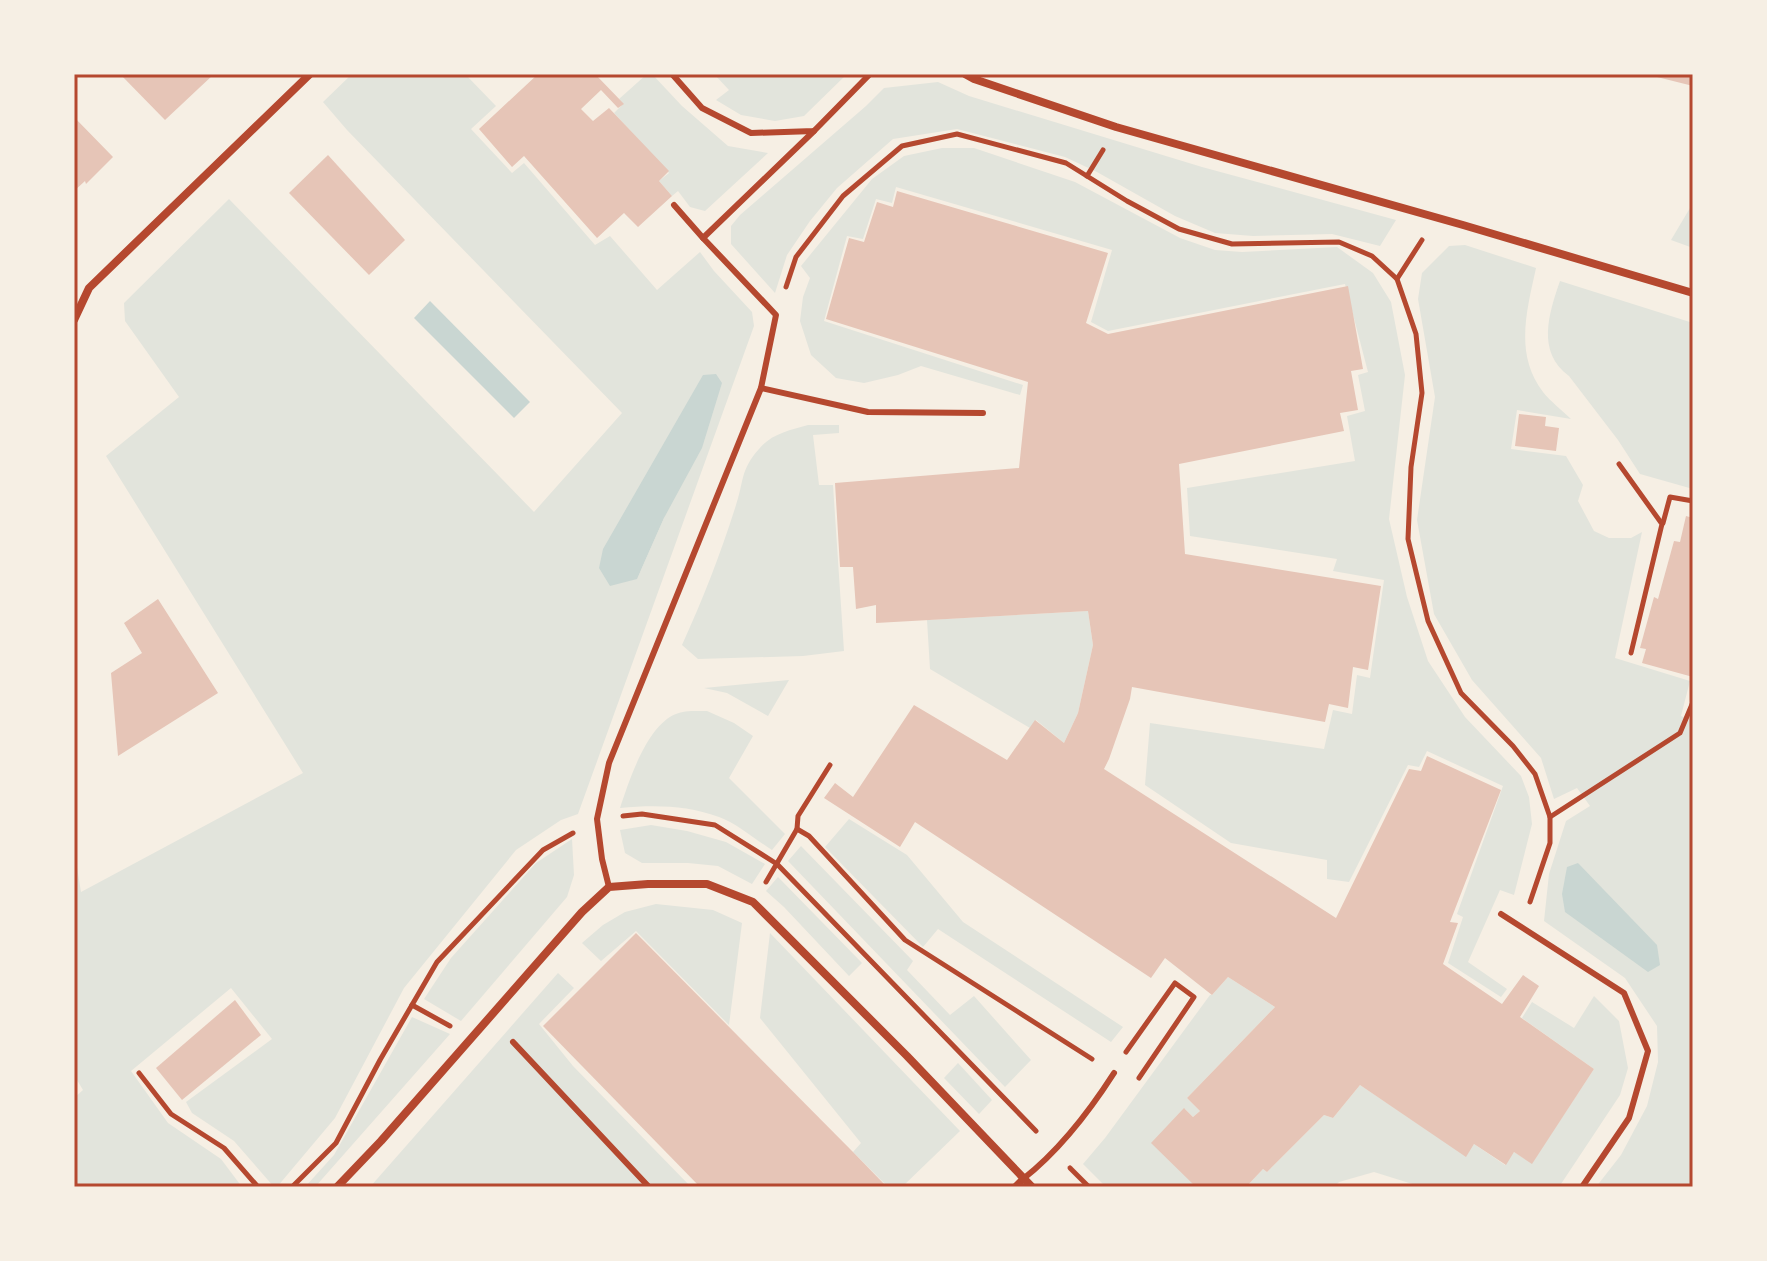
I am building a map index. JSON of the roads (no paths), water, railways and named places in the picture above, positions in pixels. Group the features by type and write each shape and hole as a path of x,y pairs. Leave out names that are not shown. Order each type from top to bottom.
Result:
{"street":[{"path":"74,320 89,288 310,74"},
{"path":"965,74 1116,127 1693,293"},
{"path":"337,1187 582,912 609,887 648,884 707,884 753,902 1032,1187"},
{"path":"1015,1187 1023,1179"}],"lane":[{"path":"672,74 702,108 751,133 814,131"},
{"path":"703,238 870,74"},
{"path":"609,887 597,819 609,763 761,388 776,315 674,205"},
{"path":"761,388 868,412 983,413"},
{"path":"1501,914 1624,993 1648,1051 1629,1118 1582,1187"},
{"path":"513,1042 649,1187"},
{"path":"1023,1179 1054,1151 1092,1107 1114,1073"}]}
